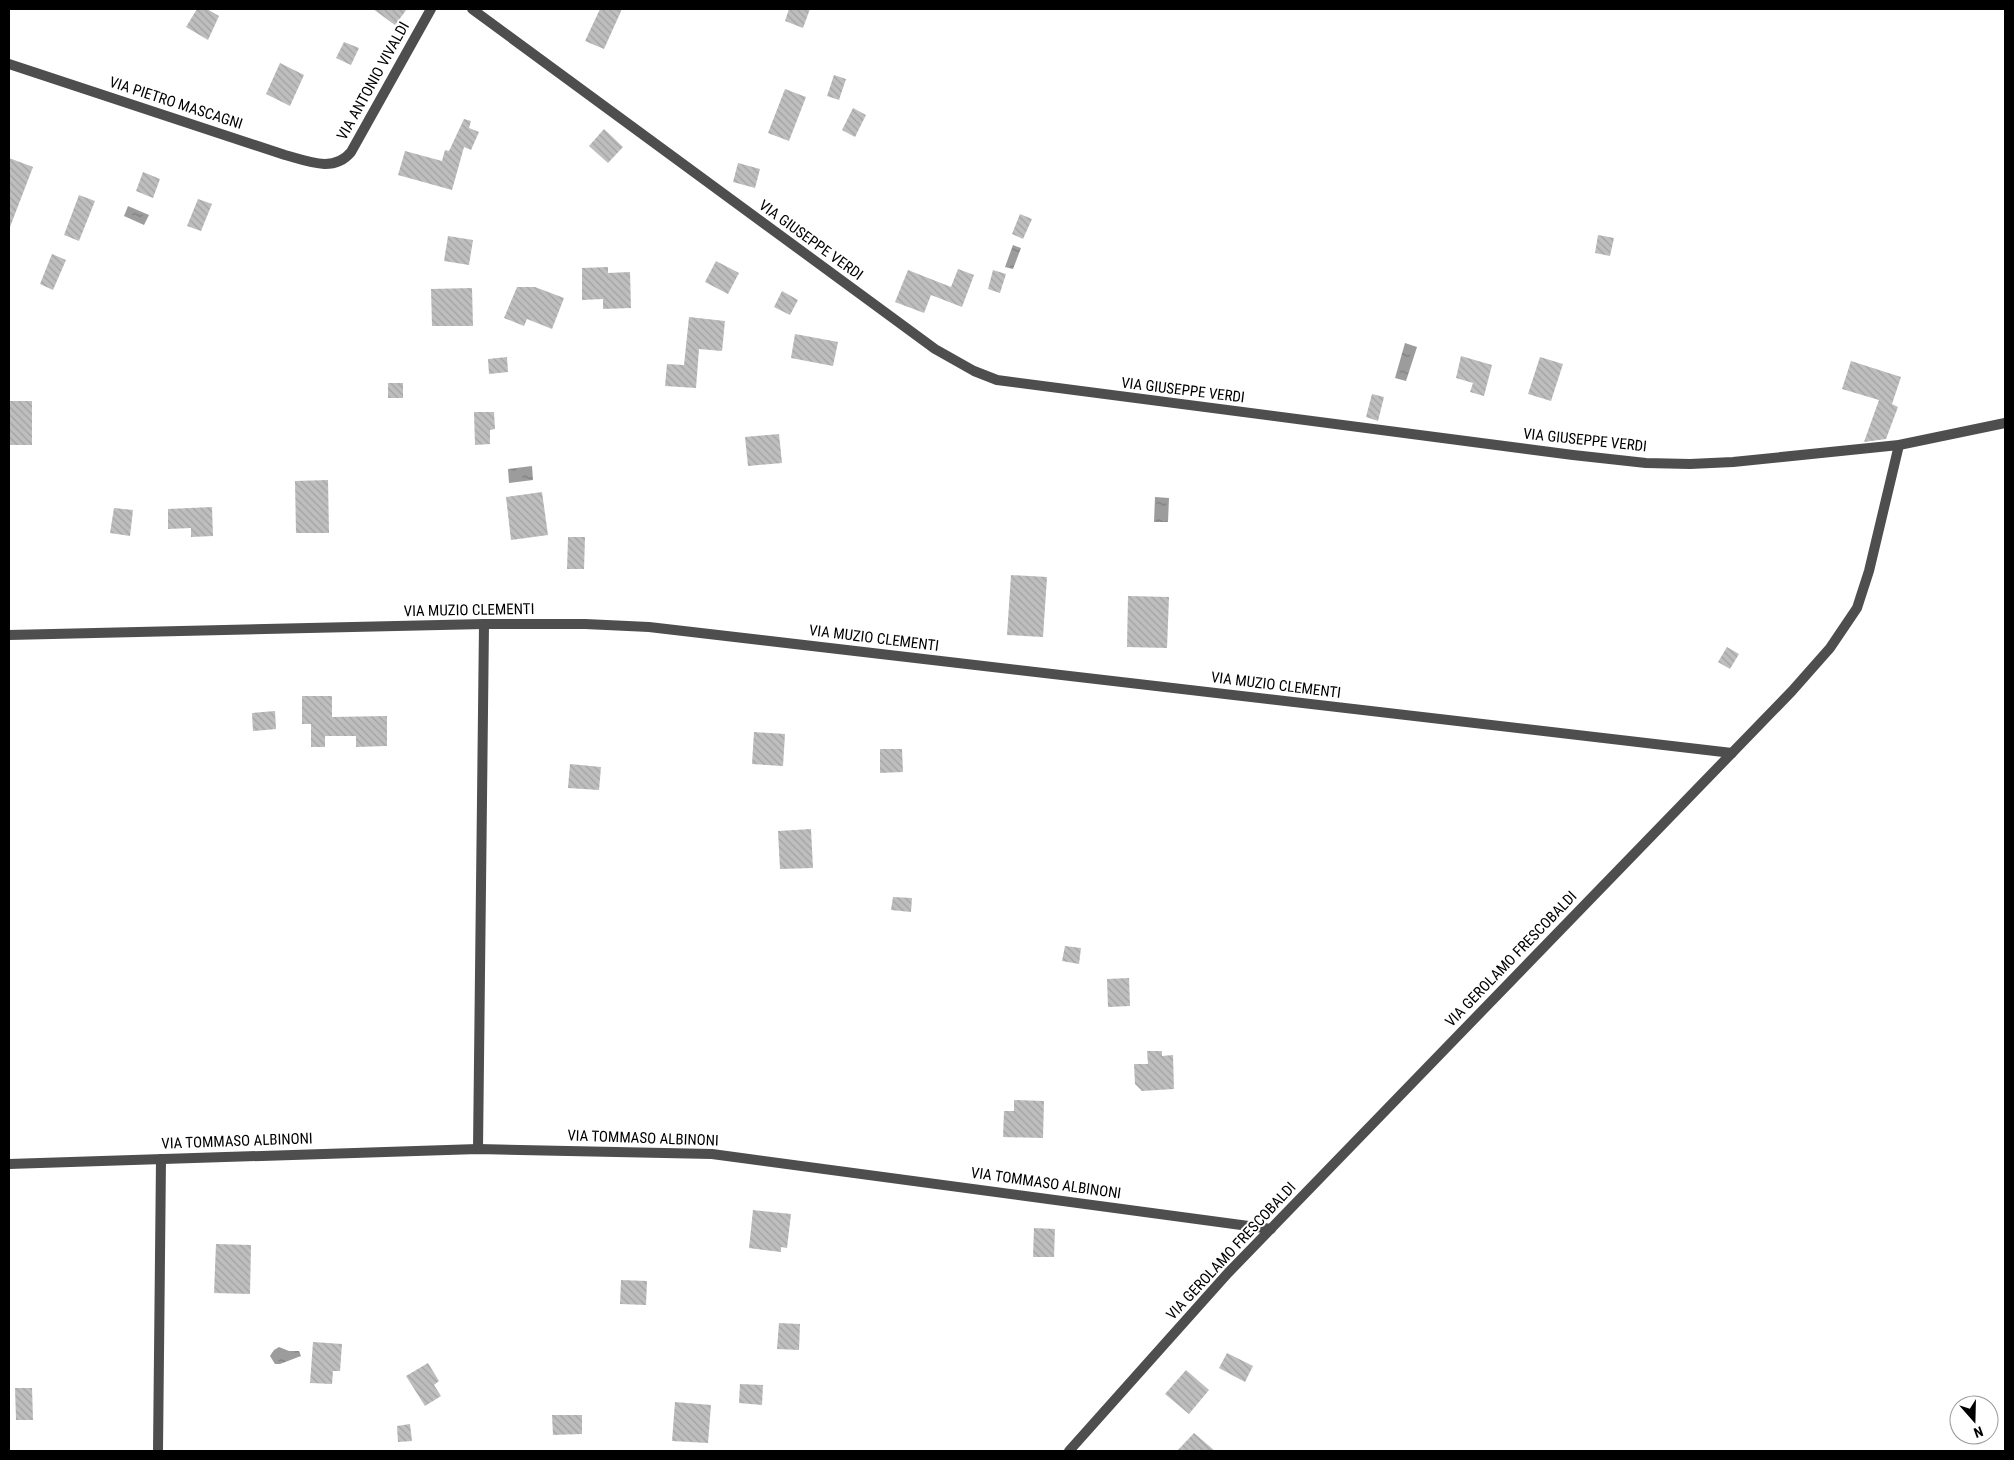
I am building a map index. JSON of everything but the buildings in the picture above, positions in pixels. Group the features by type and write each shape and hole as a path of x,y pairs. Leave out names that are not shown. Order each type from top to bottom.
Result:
{"street":[{"name":"VIA ANTONIO VIVALDI","path":"336,163 352,152 431,9"},
{"name":"VIA GIUSEPPE VERDI","path":"472,9 935,349 974,371 997,380 1514,448 1646,463 1690,464 1733,462 1898,445 2005,423"},
{"name":"VIA PIETRO MASCAGNI","path":"9,64 285,155 321,164 336,163"},
{"name":"VIA GEROLAMO FRESCOBALDI","path":"1069,1451 1228,1273 1792,691 1830,648 1857,608 1869,571 1898,445"},
{"name":"VIA MUZIO CLEMENTI","path":"9,635 484,624 605,624 672,629 1732,753"},
{"path":"478,1149 484,624"},
{"name":"VIA TOMMASO ALBINONI","path":"9,1164 478,1149 712,1154 1271,1229"},
{"path":"158,1451 161,1159"}],"water":[{"path":"128,206 149,215 144,225 124,216"},
{"path":"1013,245 1021,248 1013,269 1005,267"},
{"path":"1405,343 1417,347 1406,381 1395,378"},
{"path":"532,466 533,480 509,483 508,469"},
{"path":"1155,497 1169,498 1168,522 1154,522"},
{"path":"279,1347 289,1351 299,1351 301,1356 275,1364 270,1356"}]}
